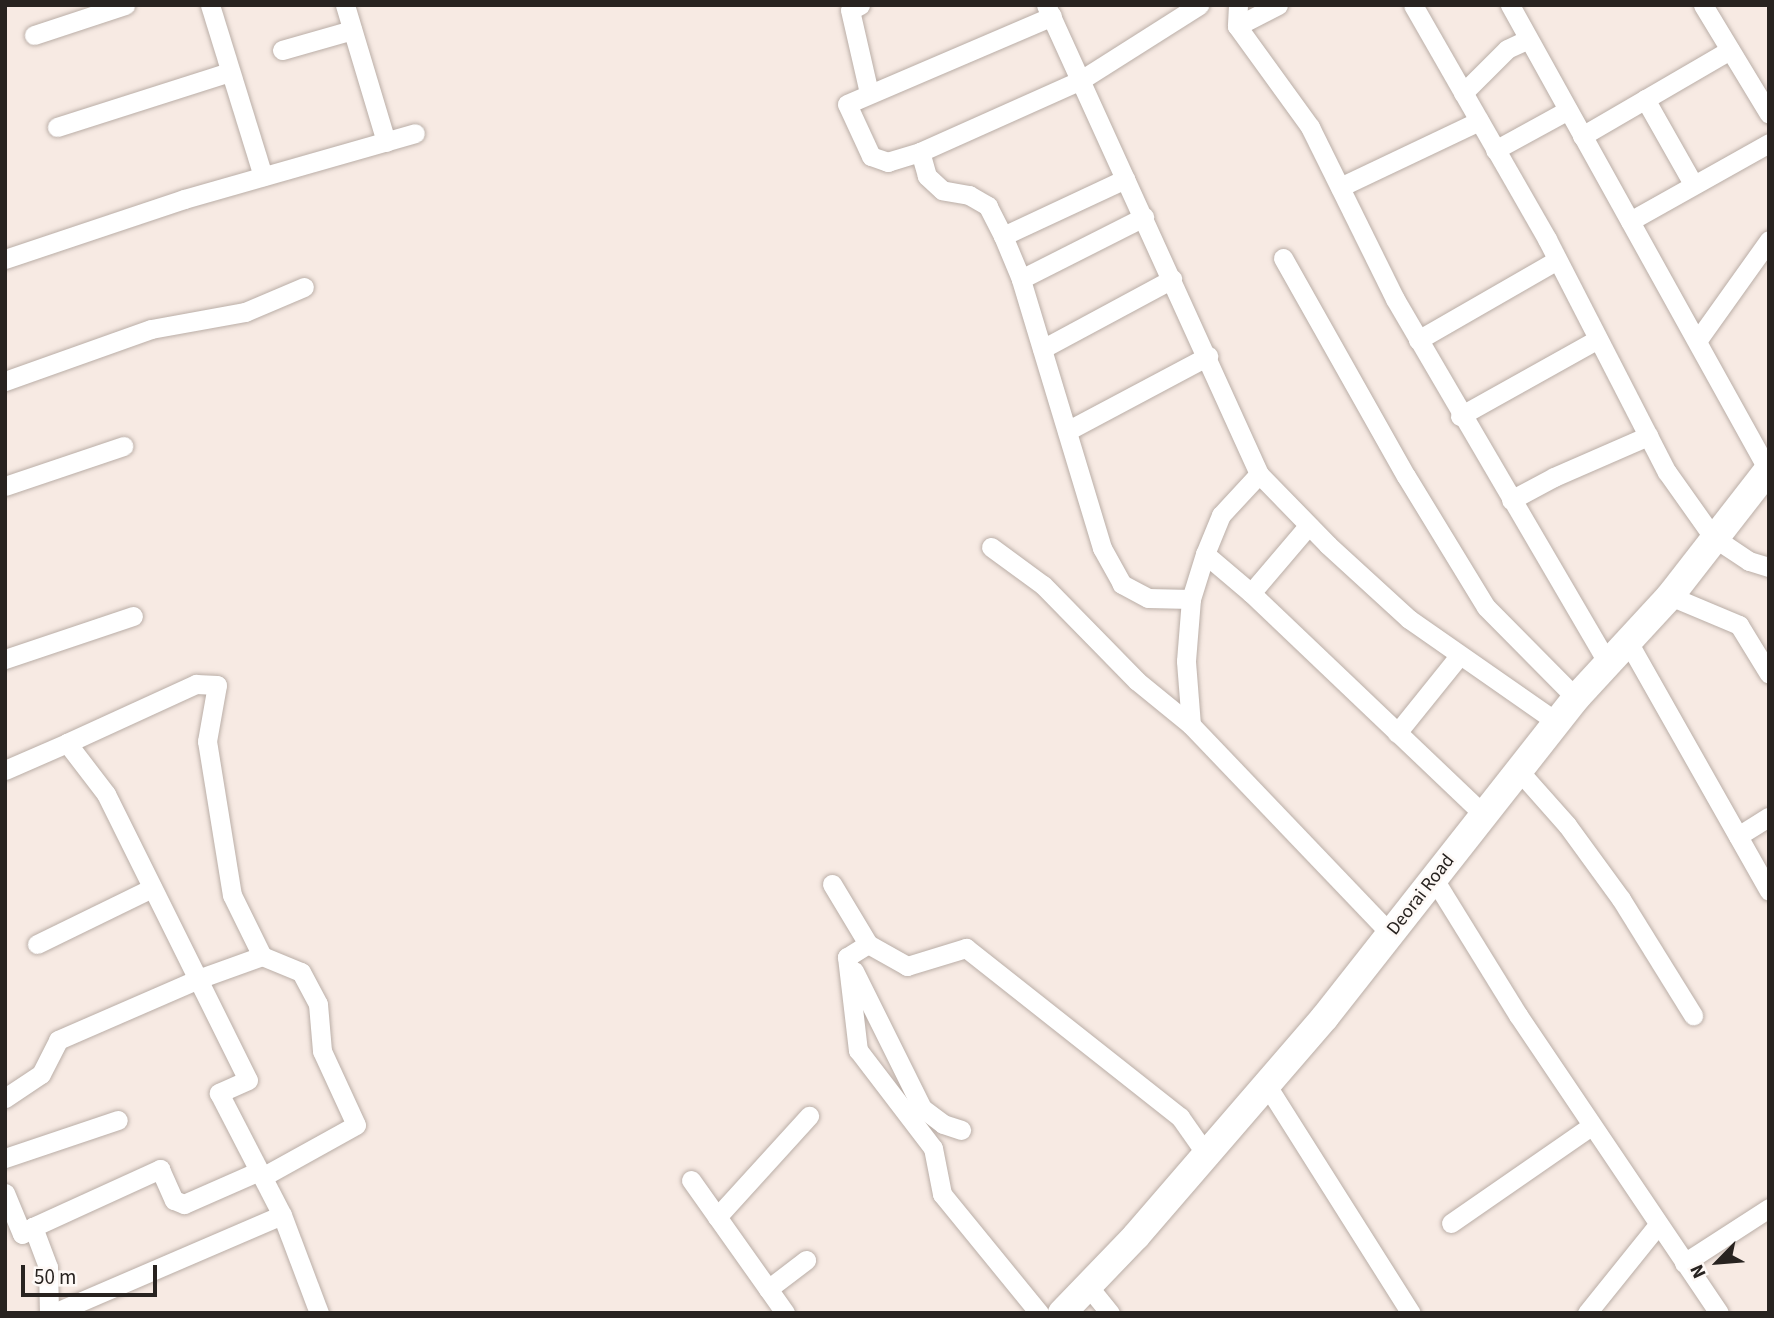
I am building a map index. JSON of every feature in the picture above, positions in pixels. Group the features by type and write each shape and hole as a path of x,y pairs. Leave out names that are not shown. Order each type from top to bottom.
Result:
{"street":[{"path":"34,35 125,5"},
{"path":"210,5 264,176"},
{"path":"345,5 386,142"},
{"path":"860,5 850,10 869,93"},
{"path":"1199,5 1081,80 920,152 888,162 871,156 847,104 1049,11 1081,80 1125,179 1208,356 1259,474 1308,526 1409,619 1558,723"},
{"path":"1238,5 1237,26 1310,127 1418,340 1460,416 1608,663"},
{"path":"1237,26 1278,5"},
{"path":"1413,5 1558,260 1667,472 1713,537 1749,561 1769,567"},
{"path":"1510,5 1769,470"},
{"path":"1703,5 1769,114"},
{"path":"282,50 352,30"},
{"path":"1463,93 1507,49 1528,39"},
{"path":"1582,136 1731,50"},
{"path":"57,127 229,72"},
{"path":"1645,99 1693,184"},
{"path":"1495,150 1568,110"},
{"path":"1340,187 1479,121"},
{"path":"5,260 171,203 415,134"},
{"path":"1630,221 1769,143"},
{"path":"920,152 927,176 942,190 969,195 988,206 1003,236 1021,279 1102,548 1122,584 1148,598 1191,599"},
{"path":"1003,236 1125,179"},
{"path":"1021,279 1144,217"},
{"path":"1697,341 1769,240"},
{"path":"1283,258 1406,476 1486,607 1576,698"},
{"path":"1418,340 1558,260"},
{"path":"1042,348 1172,279"},
{"path":"5,381 151,329 245,312 304,287"},
{"path":"1460,416 1598,339"},
{"path":"1067,431 1208,356"},
{"path":"1511,500 1554,477 1648,436"},
{"path":"5,486 97,452 123,446"},
{"name":"Deorai Road","path":"1062,1313 1266,1084 1391,933 1576,698 1670,596 1713,537 1769,470"},
{"path":"1191,725 1186,661 1191,599 1221,515 1259,474"},
{"path":"1251,593 1308,526"},
{"path":"991,547 1043,585 1137,681 1191,725 1391,933"},
{"path":"1205,554 1251,593 1484,816"},
{"path":"1670,596 1739,625 1769,674"},
{"path":"5,659 133,616"},
{"path":"1627,640 1769,891"},
{"path":"1397,733 1460,656"},
{"path":"5,770 196,684 217,685 207,741 232,895 262,956"},
{"path":"67,743 106,794 248,1080 219,1093 282,1216 319,1313"},
{"path":"1520,772 1567,825 1621,899 1693,1015"},
{"path":"1738,835 1769,817"},
{"path":"1434,879 1518,1015 1657,1226 1718,1313"},
{"path":"832,884 868,944 907,966 966,948 1180,1117 1206,1154"},
{"path":"37,944 152,888"},
{"path":"847,957 868,944"},
{"path":"5,1098 41,1074 58,1040 198,979 262,956 302,972 318,1004 322,1051 356,1125 261,1174 184,1204 174,1200 160,1168 20,1234"},
{"path":"847,957 922,1108 943,1124 961,1130"},
{"path":"847,957 858,1050 933,1148 942,1194 1039,1313"},
{"path":"1266,1084 1411,1313"},
{"path":"717,1217 809,1116"},
{"path":"5,1158 118,1120"},
{"path":"1451,1223 1591,1126"},
{"path":"691,1180 785,1313"},
{"path":"5,1193 20,1234 48,1267 51,1313 282,1216"},
{"path":"1684,1263 1769,1208"},
{"path":"1587,1313 1657,1226"},
{"path":"768,1289 806,1260"},
{"path":"1088,1286 1110,1313"}]}
